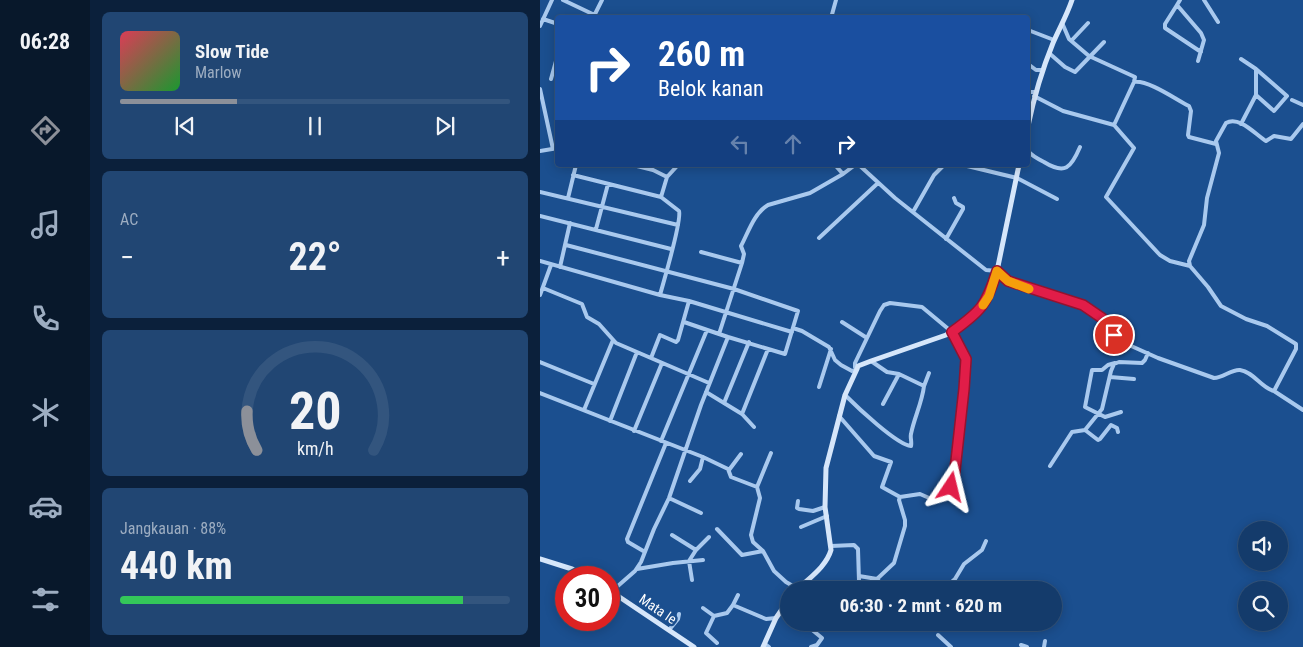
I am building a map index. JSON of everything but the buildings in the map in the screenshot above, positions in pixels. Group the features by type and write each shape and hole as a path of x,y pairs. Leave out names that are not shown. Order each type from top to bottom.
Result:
{"street":[{"path":"540,26 552,0"},
{"path":"564,0 595,14 602,0"},
{"path":"832,15 836,0"},
{"path":"1030,117 1035,94 1049,53 1072,0"},
{"path":"1180,0 1165,24 1165,28 1201,52"},
{"path":"1204,0 1218,22"},
{"path":"1177,5 1203,36 1204,43 1198,61"},
{"path":"543,19 555,23"},
{"path":"1072,40 1088,23"},
{"path":"1062,25 1069,39 1089,56 1133,76 1135,79 1114,125"},
{"path":"1030,31 1054,40"},
{"path":"1049,53 1065,66 1077,72 1089,56 1104,42"},
{"path":"1242,59 1287,96 1274,111 1256,95"},
{"path":"551,79 555,65"},
{"path":"1030,66 1036,70 1043,70"},
{"path":"1241,124 1256,95 1256,69"},
{"path":"1134,82 1150,85 1189,106 1191,111 1188,135 1216,144"},
{"path":"540,89 555,148 540,151"},
{"path":"1030,93 1063,111 1114,125 1134,148 1106,197 1160,255 1170,261 1190,266"},
{"path":"1292,100 1303,105"},
{"path":"1274,391 1296,349 1296,344 1267,326 1246,319 1221,306 1190,266 1189,261 1204,225 1207,198 1219,153 1216,141 1227,122 1232,121 1241,124 1266,141 1274,136 1291,139 1303,124"},
{"path":"1030,153 1060,170 1072,164 1080,147"},
{"path":"568,198 575,167"},
{"path":"640,167 668,177"},
{"path":"661,197 668,177 676,167"},
{"path":"837,167 843,174"},
{"path":"719,334 744,254 741,246 762,208 810,193 852,167"},
{"path":"861,167 913,212 986,270 997,271 1008,281 1083,305 1102,318 1118,340 1148,353 1214,378 1240,370 1303,410"},
{"path":"913,212 934,175 942,167"},
{"path":"971,167 1017,178 1058,198"},
{"path":"540,261 660,295 802,331 831,349 834,357 841,365 852,372 870,361 952,332 984,305 997,271 1019,167"},
{"path":"573,175 661,197 679,211 678,225 660,295"},
{"path":"819,238 878,183"},
{"path":"596,229 608,184"},
{"path":"540,192 678,225"},
{"path":"946,239 963,209 963,207 956,203 954,198"},
{"path":"540,216 672,249"},
{"path":"560,267 570,223"},
{"path":"566,245 734,289 797,310 798,313 786,353 728,337 684,322"},
{"path":"701,252 742,262"},
{"path":"1183,264 1189,261"},
{"path":"540,295 551,265"},
{"path":"543,288 582,304 588,317 599,324 613,340 709,384"},
{"path":"651,358 659,336 677,341 689,301"},
{"path":"839,416 874,456 891,462 882,487 900,498 920,494 936,501 948,493 954,479 966,359 952,332 922,307 890,303 884,305 855,363 855,367 858,368"},
{"path":"842,322 867,338"},
{"path":"661,441 707,330"},
{"path":"620,586 637,569 669,498 701,405 728,337"},
{"path":"584,410 613,340"},
{"path":"724,403 749,342"},
{"path":"742,414 768,349"},
{"path":"819,387 831,349"},
{"path":"610,421 637,352"},
{"path":"1121,412 1106,417 1085,407 1092,370 1102,370 1108,365 1115,363 1142,362 1148,353"},
{"path":"870,361 887,372 899,374 924,386"},
{"path":"540,362 594,384"},
{"path":"634,431 662,363"},
{"path":"1050,466 1072,432 1085,430 1102,409 1115,363"},
{"path":"806,581 829,556 831,546 825,506 826,468 845,395 858,368"},
{"path":"845,395 859,410 896,440 910,446 912,443 911,435 929,373"},
{"path":"883,404 899,374"},
{"path":"1110,377 1134,379"},
{"path":"540,392 703,457 729,470 731,477 758,486"},
{"path":"706,392 742,414 754,427"},
{"path":"1085,430 1098,440 1111,425 1117,428 1118,432"},
{"path":"645,552 628,542 627,539 666,443"},
{"path":"771,453 758,486 760,498 751,535 753,542 763,551 774,571 785,581"},
{"path":"729,470 742,454"},
{"path":"690,481 700,469 703,457"},
{"path":"669,498 701,513"},
{"path":"859,576 877,579 894,563 904,530 905,520 900,498"},
{"path":"798,501 797,508 799,509 813,510 825,506"},
{"path":"801,527 827,516"},
{"path":"717,529 742,555 763,551"},
{"path":"672,534 696,550"},
{"path":"692,580 689,561 708,537"},
{"path":"953,581 964,564 982,550 986,541"},
{"path":"831,546 848,545 858,549 859,581"},
{"path":"540,559 562,566"},
{"path":"637,569 703,560"},
{"path":"703,608 714,616 726,614 738,595"},
{"name":"Mata Ie","path":"620,598 694,647"},
{"path":"733,605 766,619 776,618"},
{"path":"765,646 780,612"},
{"path":"669,630 678,619 678,614"},
{"path":"714,616 706,633 717,643"},
{"path":"811,647 822,638 813,631"},
{"path":"938,635 951,647"},
{"path":"1044,647 1045,641"},
{"path":"1021,645 1027,647"}],"slow traffic":[{"path":"983,305 989,296 997,271 1008,281 1029,289"}],"route":[{"path":"951,487 954,479 966,359 952,332 977,313 984,305 997,271 1008,281 1083,305 1102,318 1114,335"}]}
